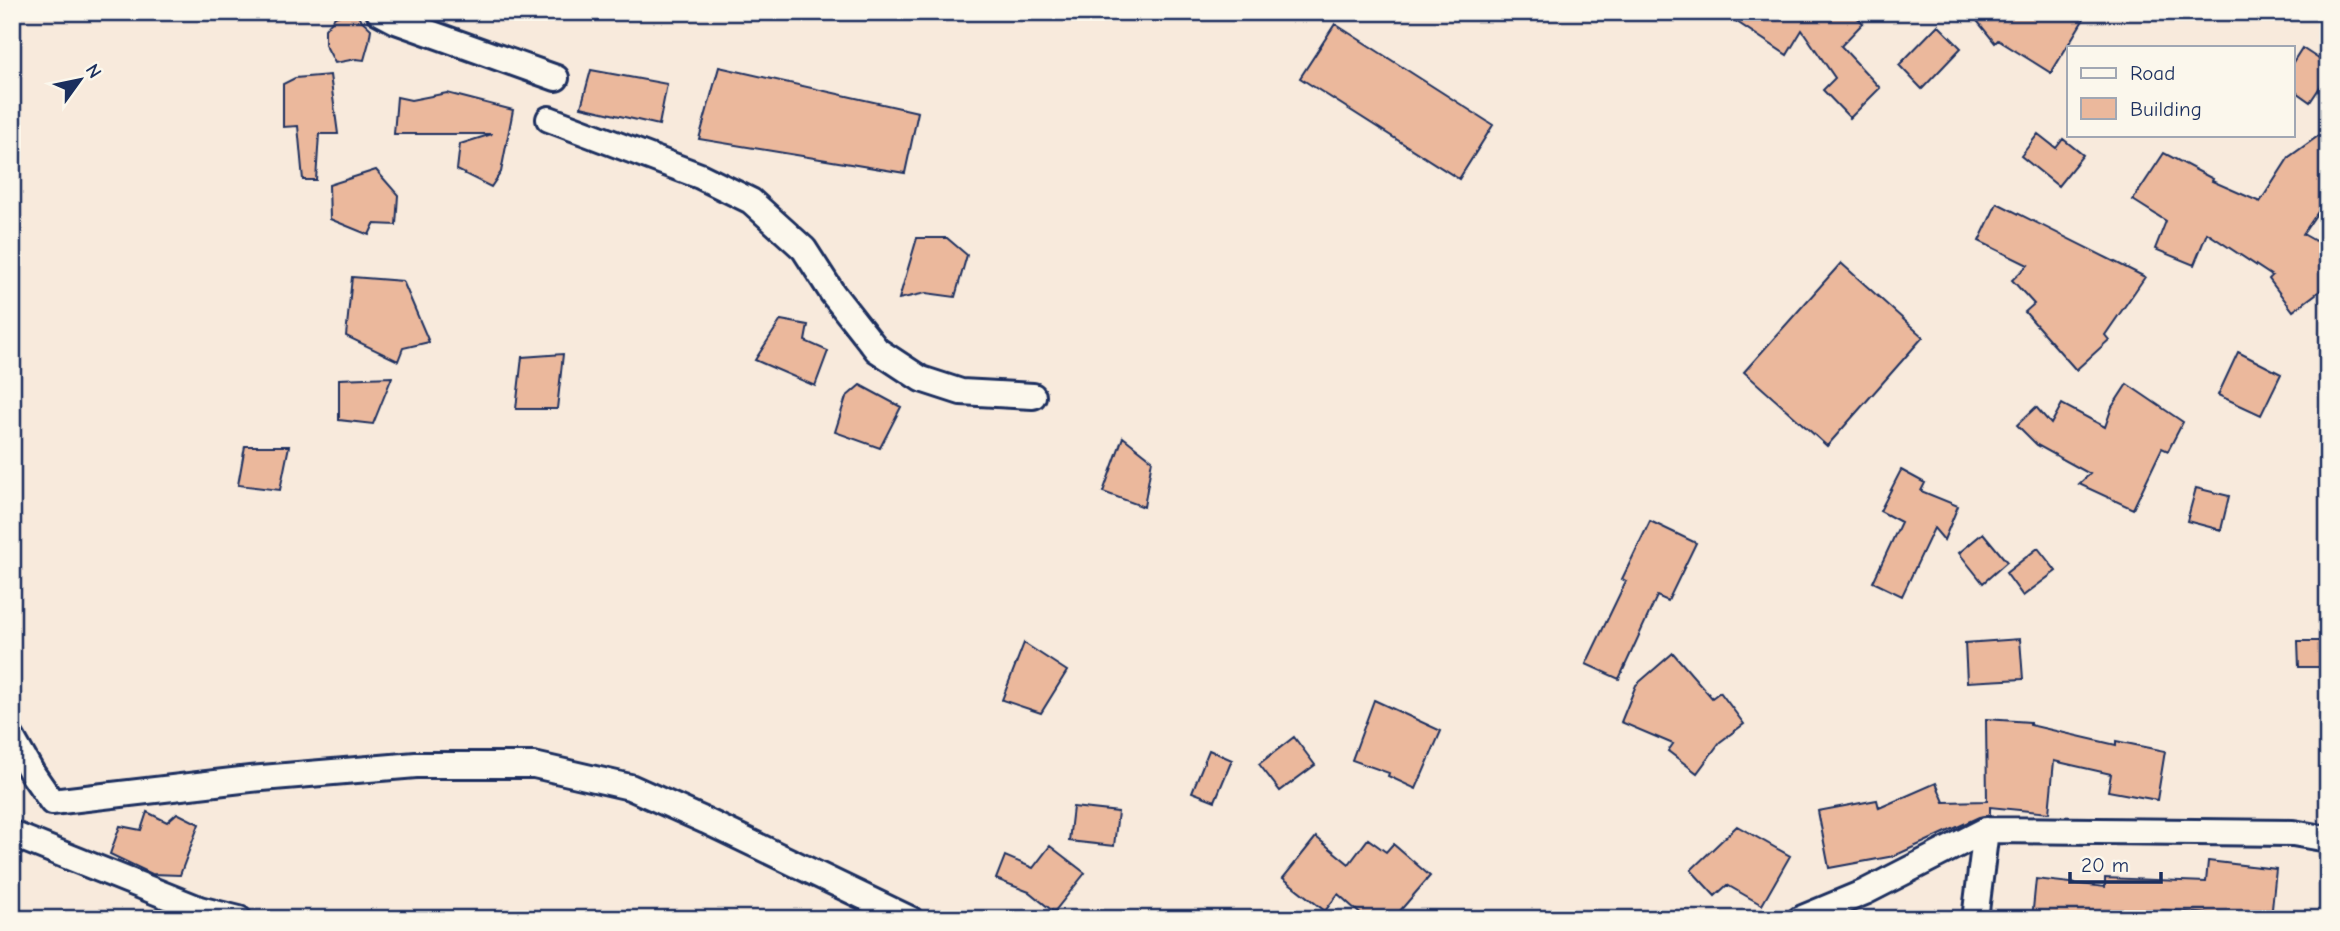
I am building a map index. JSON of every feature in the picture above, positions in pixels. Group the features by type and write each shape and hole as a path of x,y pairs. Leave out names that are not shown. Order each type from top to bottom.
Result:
{"street":[{"path":"379,12 396,21 556,78"},
{"path":"549,119 700,176 751,201 804,249 833,294 877,350 921,379 961,391 1033,396"},
{"path":"12,737 52,802 250,779 388,768 534,765 630,787 910,919"},
{"path":"1975,919 1986,830"},
{"path":"1800,919 1866,892 1986,830 2293,833 2328,839"},
{"path":"12,834 199,909 239,919"}],"building":[{"path":"353,12 371,29 369,42 364,60 335,63 325,44 325,29 335,17"},
{"path":"1722,12 1759,12 1777,20 1781,12 1851,12 1863,23 1841,46 1880,88 1850,118 1823,90 1835,78 1802,30 1787,55"},
{"path":"1970,12 2088,12 2051,73 1998,40 1995,43"},
{"path":"1335,24 1493,125 1459,179 1300,78"},
{"path":"1938,25 1961,48 1922,89 1899,65"},
{"path":"2302,48 2328,65 2328,75 2310,102 2294,91 2294,60"},
{"path":"719,67 918,112 905,173 699,139"},
{"path":"591,70 667,84 659,125 581,107"},
{"path":"330,75 338,134 319,134 316,180 303,180 298,126 283,127 283,84 295,78"},
{"path":"447,93 513,110 501,172 491,187 457,170 460,144 492,134 394,134 397,97 411,100"},
{"path":"2328,129 2328,197 2303,234 2328,248 2328,275 2321,290 2293,311 2269,279 2272,276 2207,233 2194,265 2155,249 2166,221 2133,200 2164,153 2213,179 2212,181 2260,202 2289,157"},
{"path":"2038,134 2056,148 2063,139 2083,155 2058,186 2021,156"},
{"path":"376,170 398,195 396,225 374,224 369,235 330,219 329,185"},
{"path":"1997,203 2145,277 2105,335 2109,340 2076,370 2025,312 2034,304 2012,280 2028,265 1979,241"},
{"path":"917,238 947,238 967,255 955,297 926,293 899,299"},
{"path":"1841,263 1923,337 1827,446 1744,372"},
{"path":"352,277 403,281 429,342 403,348 398,361 346,336"},
{"path":"781,320 808,325 805,341 828,351 815,386 755,360"},
{"path":"2238,352 2281,374 2261,415 2218,395"},
{"path":"563,354 557,409 516,409 522,357"},
{"path":"392,377 373,424 339,420 339,379"},
{"path":"2127,384 2183,422 2168,451 2162,448 2133,509 2079,484 2090,474 2037,445 2017,425 2036,407 2051,424 2062,404 2105,427 2112,407"},
{"path":"860,385 901,407 880,448 835,432 846,397"},
{"path":"1123,437 1152,460 1144,507 1103,492"},
{"path":"245,446 289,446 280,490 238,485"},
{"path":"1901,470 1925,483 1921,491 1958,506 1944,540 1934,528 1902,596 1873,582 1901,522 1880,511"},
{"path":"2196,488 2229,496 2221,530 2187,521"},
{"path":"1650,521 1696,543 1668,601 1657,596 1619,679 1586,664 1626,581 1622,579"},
{"path":"1983,533 2007,562 1983,583 1959,553"},
{"path":"2038,548 2056,571 2023,596 2006,573"},
{"path":"2020,639 2023,679 1967,682 1965,643"},
{"path":"2298,641 2328,641 2328,667 2299,667"},
{"path":"1024,643 1067,671 1041,713 1002,700"},
{"path":"1673,653 1712,698 1720,692 1744,724 1720,742 1697,773 1668,751 1673,744 1621,722 1636,685"},
{"path":"1374,700 1441,731 1416,789 1388,776 1389,773 1352,760"},
{"path":"1986,719 2030,722 2030,725 2116,745 2116,741 2165,751 2157,800 2108,791 2111,774 2054,761 2049,813 1990,807 1990,815 1979,817 1894,856 1829,868 1818,811 1877,800 1879,808 1936,783 1944,802 1987,801"},
{"path":"1294,737 1315,765 1280,791 1259,764"},
{"path":"1209,750 1232,760 1215,801 1192,792"},
{"path":"1073,807 1118,812 1114,846 1069,841"},
{"path":"147,812 167,822 177,813 199,824 180,875 152,874 110,854 120,826 141,830"},
{"path":"1737,826 1790,856 1762,905 1727,885 1715,896 1691,870"},
{"path":"1316,837 1349,864 1368,839 1386,852 1393,844 1430,876 1393,919 1366,919 1338,894 1325,911 1283,878"},
{"path":"1050,846 1085,873 1054,912 1029,892 996,879 1005,856 1033,868"},
{"path":"2208,861 2276,869 2271,919 2163,910 2162,919 2032,919 2036,879 2105,887 2105,878 2206,882"}]}
